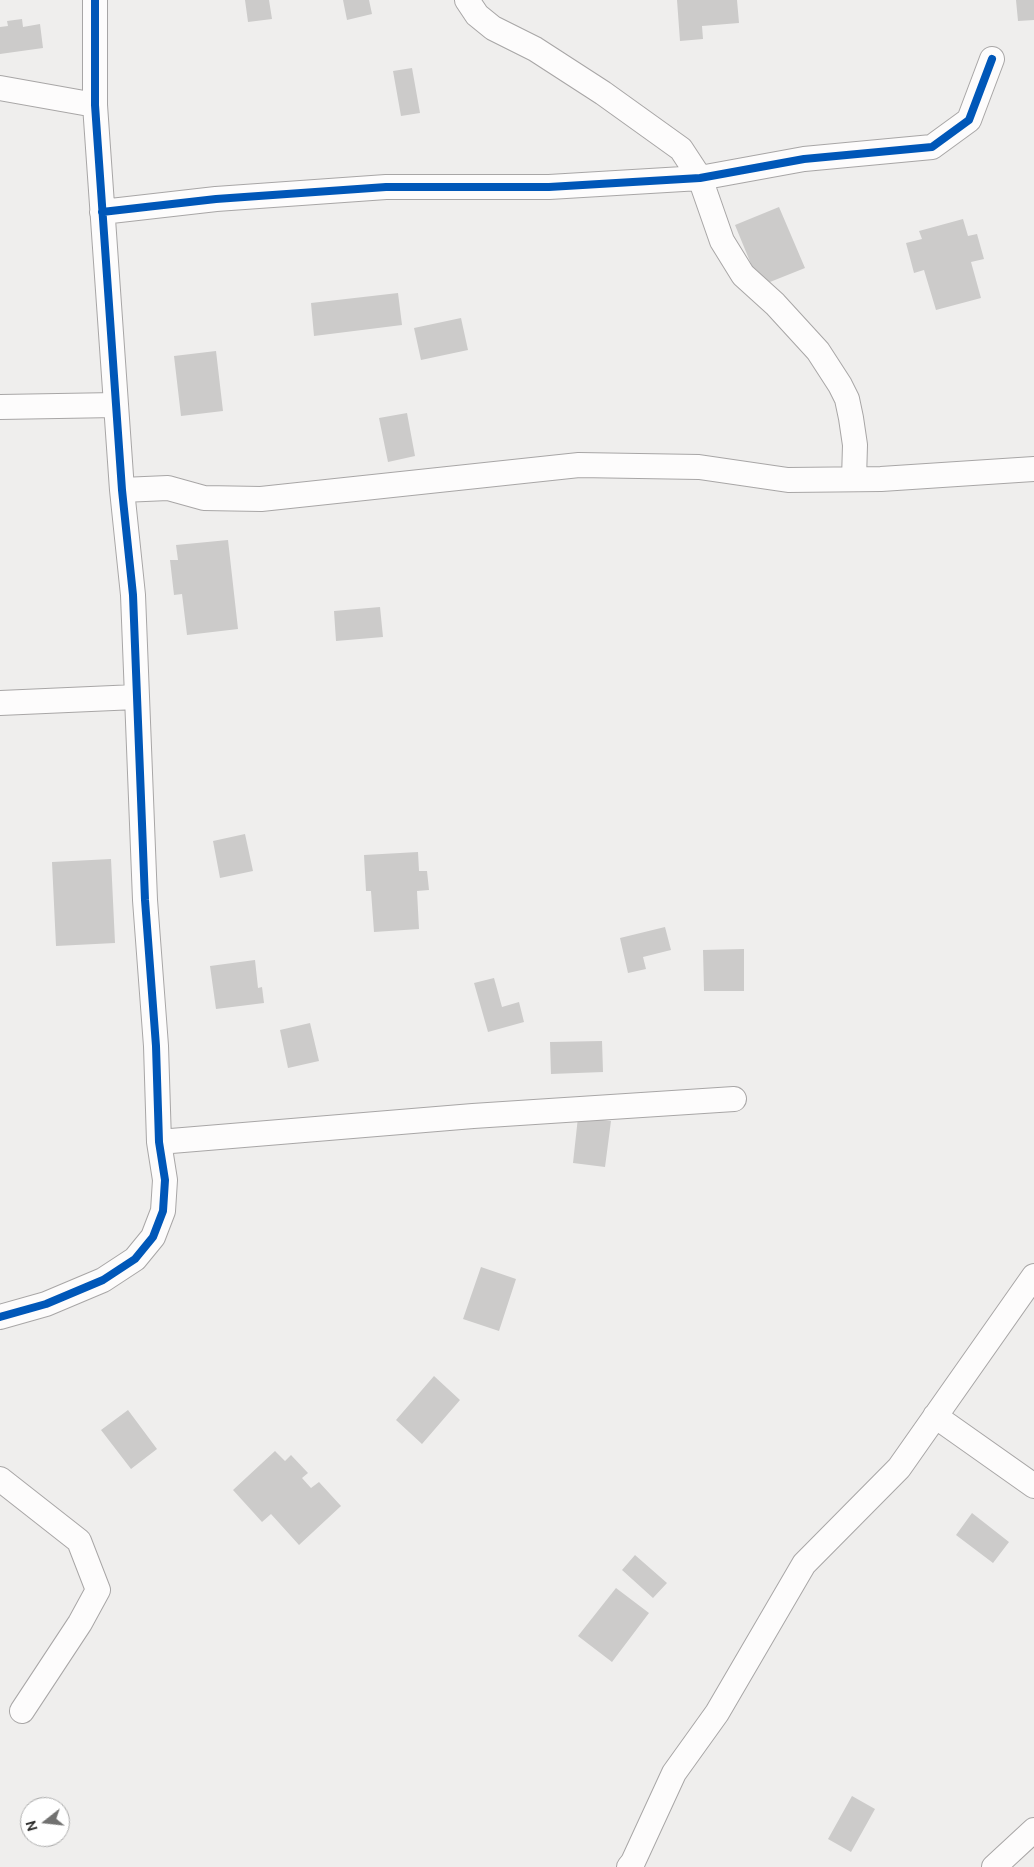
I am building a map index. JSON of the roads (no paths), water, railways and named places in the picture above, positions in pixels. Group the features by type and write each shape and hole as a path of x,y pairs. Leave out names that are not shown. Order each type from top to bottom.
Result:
{"street":[{"path":"0,1316 46,1304 103,1280 135,1258 153,1237 163,1211 165,1180 159,1142 156,1046 145,900 133,595 122,490 95,105 95,0"},
{"path":"467,0 477,15 493,28 535,49 596,88 681,149 700,178 722,241 743,274 775,304 818,351 840,385 847,399 851,418 854,445 854,479"},
{"path":"102,212 216,199 386,187 548,187 700,178 804,159 932,147 969,120 992,59"},
{"path":"0,88 95,105"},
{"path":"0,407 116,405"},
{"path":"122,490 168,488 204,498 261,499 579,465 699,467 788,480 854,479 1034,469"},
{"path":"0,703 136,697"},
{"path":"159,1142 473,1116 734,1099"},
{"path":"629,1867 674,1773 717,1713 804,1564 898,1468 1034,1276"},
{"path":"935,1416 1034,1486"},
{"path":"0,1479 79,1541 98,1590 80,1623 22,1711"},
{"path":"994,1867 1034,1830"}]}
